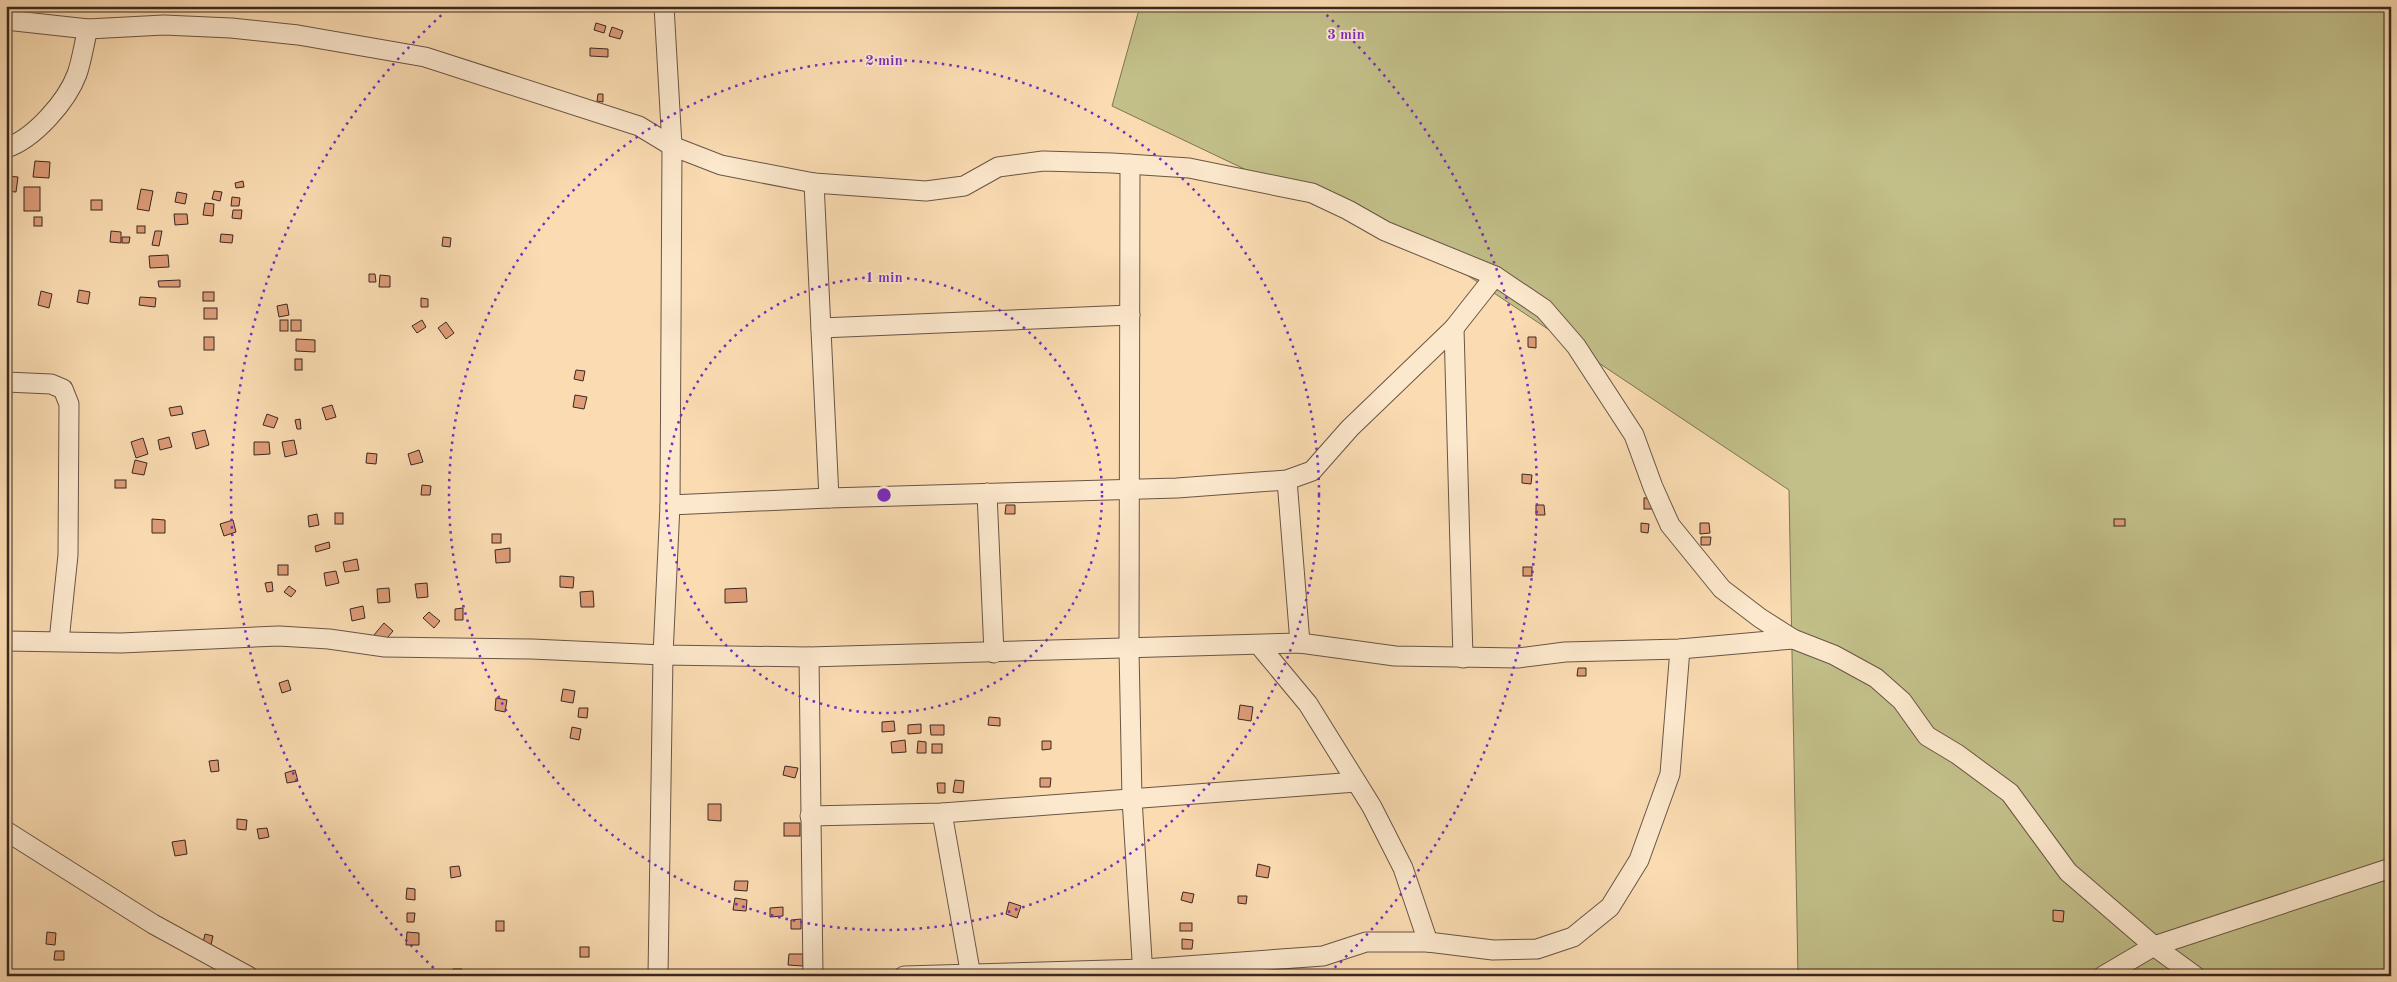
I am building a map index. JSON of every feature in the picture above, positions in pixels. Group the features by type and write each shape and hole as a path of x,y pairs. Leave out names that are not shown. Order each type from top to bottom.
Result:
{"street":[{"path":"658,976 663,655 670,505 672,146 664,6"},
{"path":"6,20 88,29 164,26 231,28 298,35 424,57 639,126 672,146 721,165 814,183 926,191 964,186 998,167 1043,161 1189,168 1312,193 1348,210 1385,231 1495,276 1544,309 1576,346 1634,435 1652,487 1670,526 1722,589 1760,618 1793,639 1834,655 1876,678 1902,701 1927,736 1957,754 2010,793 2068,872 2154,946 2196,976"},
{"path":"6,148 36,129 61,103 77,74 88,29"},
{"path":"1130,164 1129,649 1132,799 1144,972"},
{"path":"814,183 829,498"},
{"path":"670,505 1130,489 1287,480 1312,470 1350,428 1454,328 1495,276"},
{"path":"821,328 1130,314"},
{"path":"1454,328 1463,658"},
{"path":"6,382 51,384 63,388 68,404 68,554 59,642"},
{"path":"1287,480 1300,643"},
{"path":"987,493 994,652"},
{"path":"6,641 122,643 279,636 329,639 385,647 808,657 1300,643 1395,656 1518,658 1565,652 1680,649 1793,639"},
{"path":"1259,645 1308,704 1372,807 1403,868 1428,942"},
{"path":"904,976 1144,972 1322,956 1366,942 1428,942 1493,950 1537,949 1574,937 1610,907 1639,860 1670,774 1680,649"},
{"path":"808,657 813,976"},
{"path":"810,816 942,813 1356,782"},
{"path":"942,813 971,974"},
{"path":"6,831 153,924 248,976"},
{"path":"2103,976 2154,946 2391,868"}],"shaded area":[{"path":"1140,6 2391,6 2391,976 1798,976 1789,490 1467,275 1112,106"}],"building":[{"path":"596,23 606,26 604,33 594,30"},
{"path":"612,27 623,31 620,39 609,36"},
{"path":"590,48 608,49 608,57 590,56"},
{"path":"598,94 603,94 603,102 597,101"},
{"path":"35,161 50,162 49,178 33,177"},
{"path":"6,176 18,177 16,192 6,191"},
{"path":"243,181 244,187 236,188 235,183"},
{"path":"24,187 40,187 40,211 24,211"},
{"path":"141,189 153,191 149,211 137,209"},
{"path":"214,191 222,192 220,201 212,199"},
{"path":"177,192 187,194 185,204 175,202"},
{"path":"232,197 240,198 239,206 231,206"},
{"path":"91,200 102,200 102,210 91,210"},
{"path":"205,203 214,204 213,216 203,215"},
{"path":"233,210 242,210 241,219 232,218"},
{"path":"174,214 187,214 188,224 175,225"},
{"path":"34,217 42,217 42,226 34,226"},
{"path":"137,226 145,226 145,233 137,233"},
{"path":"111,231 121,232 121,243 110,242"},
{"path":"155,231 162,231 159,246 152,245"},
{"path":"221,234 233,235 232,243 220,242"},
{"path":"122,237 130,237 129,243 122,243"},
{"path":"443,237 451,238 450,247 442,246"},
{"path":"168,255 169,267 150,268 149,256"},
{"path":"369,274 375,274 376,282 369,282"},
{"path":"380,275 390,276 390,287 379,287"},
{"path":"180,280 180,287 159,287 158,281"},
{"path":"79,290 90,292 88,304 77,302"},
{"path":"41,291 52,294 49,308 38,305"},
{"path":"203,292 214,292 214,301 203,301"},
{"path":"140,297 156,298 155,307 139,305"},
{"path":"421,298 428,299 428,307 421,307"},
{"path":"287,304 289,315 279,317 277,306"},
{"path":"204,308 217,308 217,319 204,319"},
{"path":"280,320 288,320 288,331 280,331"},
{"path":"291,320 301,320 301,331 291,331"},
{"path":"422,320 426,327 417,333 412,326"},
{"path":"446,322 454,333 446,339 438,328"},
{"path":"204,337 214,337 214,350 204,350"},
{"path":"1528,337 1536,337 1536,348 1528,347"},
{"path":"296,339 315,340 315,352 296,351"},
{"path":"295,359 302,359 302,370 295,370"},
{"path":"576,370 585,371 583,381 574,379"},
{"path":"575,395 587,397 584,409 573,407"},
{"path":"332,405 336,417 326,420 322,408"},
{"path":"181,406 183,414 171,416 169,408"},
{"path":"267,414 278,418 274,428 263,425"},
{"path":"300,419 301,429 297,429 295,420"},
{"path":"205,430 209,445 196,449 192,433"},
{"path":"169,437 172,447 160,450 158,440"},
{"path":"143,438 148,454 136,458 131,442"},
{"path":"294,440 297,454 285,457 282,442"},
{"path":"254,442 269,442 270,454 254,455"},
{"path":"419,450 423,462 411,465 408,454"},
{"path":"367,453 377,454 376,464 366,463"},
{"path":"135,460 147,463 144,475 132,473"},
{"path":"1522,474 1532,475 1531,484 1522,483"},
{"path":"115,480 126,480 126,488 115,488"},
{"path":"422,485 431,486 430,495 421,495"},
{"path":"1644,498 1655,498 1655,509 1644,509"},
{"path":"1006,505 1015,505 1015,514 1005,514"},
{"path":"1536,505 1544,505 1545,515 1536,515"},
{"path":"335,513 343,513 343,524 335,524"},
{"path":"317,514 319,525 309,527 308,516"},
{"path":"152,519 165,520 165,533 152,533"},
{"path":"2114,519 2125,519 2125,526 2114,526"},
{"path":"233,520 236,532 224,536 220,524"},
{"path":"1641,523 1649,524 1648,533 1641,532"},
{"path":"1700,523 1709,523 1710,533 1700,534"},
{"path":"492,534 501,534 501,543 492,543"},
{"path":"1701,537 1711,537 1710,545 1701,545"},
{"path":"329,542 330,548 316,552 315,546"},
{"path":"510,548 510,562 496,563 495,550"},
{"path":"357,559 359,570 345,572 343,562"},
{"path":"278,565 288,565 288,575 278,575"},
{"path":"1523,567 1532,567 1532,576 1523,576"},
{"path":"336,571 339,583 326,586 324,573"},
{"path":"560,576 574,577 573,588 560,587"},
{"path":"272,582 273,591 267,592 265,583"},
{"path":"427,583 428,597 417,598 415,584"},
{"path":"289,586 296,591 291,597 284,592"},
{"path":"389,588 390,602 378,603 377,589"},
{"path":"746,588 747,602 725,603 725,589"},
{"path":"593,591 594,607 581,607 580,592"},
{"path":"363,606 365,618 352,621 350,609"},
{"path":"463,608 463,620 455,620 455,609"},
{"path":"429,612 440,621 434,628 423,618"},
{"path":"384,623 393,631 383,643 374,635"},
{"path":"1578,668 1586,668 1586,676 1577,676"},
{"path":"288,680 291,690 282,693 279,683"},
{"path":"563,689 575,691 573,703 561,701"},
{"path":"496,698 507,700 505,712 495,710"},
{"path":"1240,705 1253,707 1251,721 1238,719"},
{"path":"579,708 588,708 587,718 578,717"},
{"path":"989,717 1000,718 1000,726 988,725"},
{"path":"894,721 895,731 882,732 882,722"},
{"path":"921,724 921,733 908,734 908,725"},
{"path":"930,725 944,725 944,735 931,735"},
{"path":"572,727 581,729 579,740 570,738"},
{"path":"905,740 906,752 892,753 891,742"},
{"path":"918,741 926,742 926,753 917,753"},
{"path":"1042,741 1051,741 1051,749 1042,750"},
{"path":"932,744 942,744 942,753 932,753"},
{"path":"218,760 219,771 211,772 209,761"},
{"path":"785,766 798,768 795,778 783,775"},
{"path":"295,770 298,781 287,783 285,773"},
{"path":"1040,778 1051,778 1050,787 1040,787"},
{"path":"955,780 964,781 963,793 953,792"},
{"path":"937,783 945,783 945,793 938,793"},
{"path":"708,804 721,804 721,821 708,820"},
{"path":"237,819 247,820 246,830 237,829"},
{"path":"784,823 800,823 800,836 784,836"},
{"path":"267,828 269,837 259,839 257,829"},
{"path":"185,840 187,854 175,856 172,842"},
{"path":"1258,864 1270,867 1268,878 1256,876"},
{"path":"459,866 461,876 451,878 450,867"},
{"path":"735,881 748,881 747,891 734,890"},
{"path":"407,888 415,889 415,900 406,899"},
{"path":"1183,892 1194,894 1192,903 1181,900"},
{"path":"1238,896 1247,896 1246,904 1238,903"},
{"path":"735,898 747,900 746,911 733,910"},
{"path":"1009,902 1021,906 1017,918 1006,914"},
{"path":"783,907 783,916 770,917 770,908"},
{"path":"2053,910 2064,911 2063,922 2053,921"},
{"path":"407,913 415,913 414,922 407,922"},
{"path":"801,919 801,929 791,929 791,920"},
{"path":"496,921 504,921 504,931 496,931"},
{"path":"1180,923 1192,923 1192,931 1180,931"},
{"path":"47,932 56,933 55,945 46,944"},
{"path":"407,932 419,933 419,945 406,945"},
{"path":"205,934 213,936 211,945 203,943"},
{"path":"1182,939 1193,940 1192,949 1182,949"},
{"path":"580,947 589,947 589,957 580,957"},
{"path":"55,951 64,951 64,960 54,960"},
{"path":"789,954 803,954 803,966 788,965"},
{"path":"453,969 462,969 462,976 452,976"}]}
